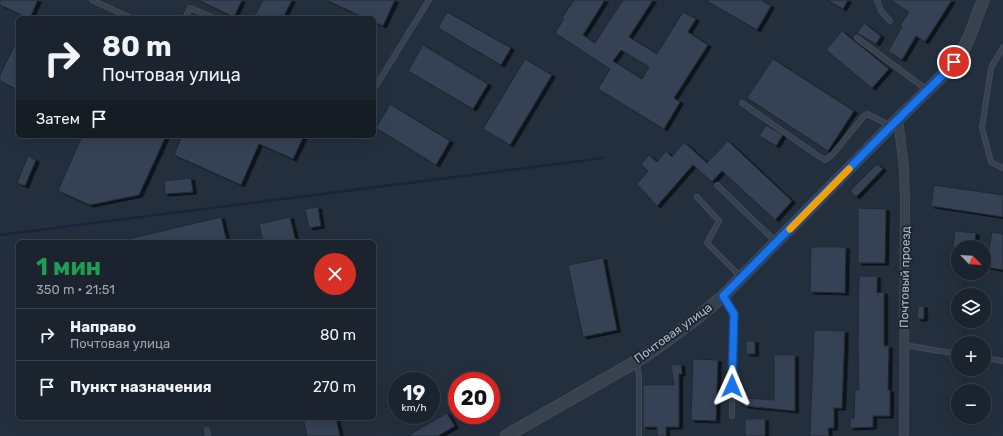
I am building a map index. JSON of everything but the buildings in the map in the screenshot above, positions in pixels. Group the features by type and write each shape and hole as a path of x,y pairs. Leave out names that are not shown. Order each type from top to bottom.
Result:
{"street":[{"name":"Почтовая улица","path":"506,436 637,360 665,342 723,296 947,71 962,53 983,0"},
{"name":"Почтовый проезд","path":"895,123 904,168 905,199 904,436"}],"lane":[{"path":"92,0 128,16"},
{"path":"376,86 429,0"},
{"path":"877,0 881,11 890,21"},
{"path":"186,16 190,8 209,16"},
{"path":"858,38 928,90"},
{"path":"1003,47 991,68 982,128 991,162 1003,168"},
{"path":"742,103 825,160 832,155 867,114 895,123"},
{"path":"717,185 776,242"},
{"path":"697,197 719,221 707,243 741,278"},
{"path":"723,296 734,314 732,416"},
{"path":"904,345 951,353"},
{"path":"991,359 1003,361"},
{"path":"637,360 640,376 639,436"},
{"path":"207,430 208,436"}],"waterway":[{"path":"0,235 604,158"},
{"path":"908,436 909,182"}],"slow traffic":[{"path":"790,229 849,169"}],"route":[{"path":"732,386 734,314 723,296 947,71 954,62"}]}
